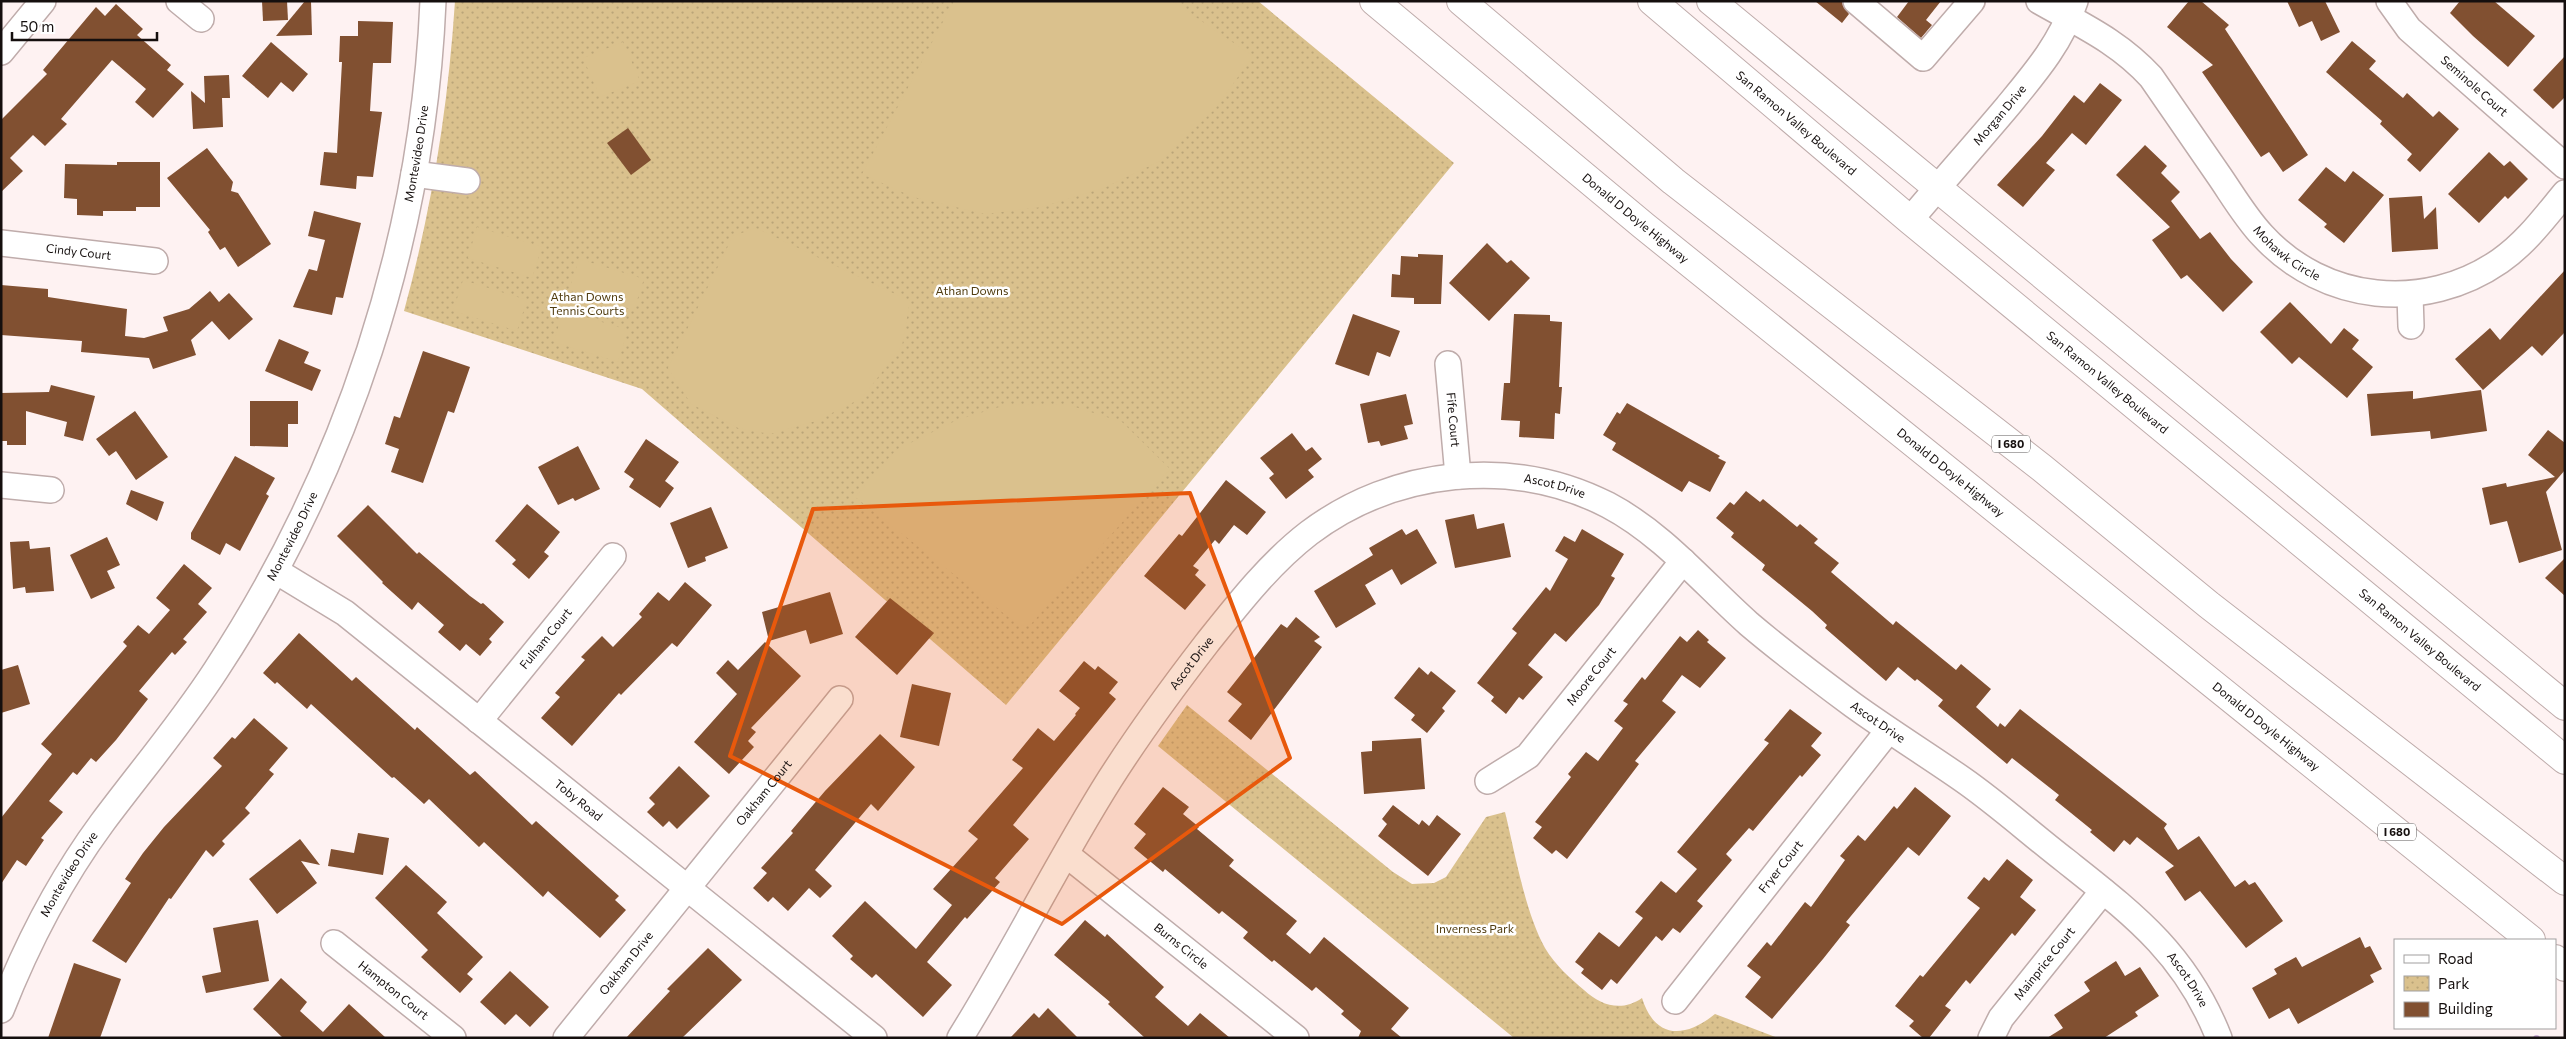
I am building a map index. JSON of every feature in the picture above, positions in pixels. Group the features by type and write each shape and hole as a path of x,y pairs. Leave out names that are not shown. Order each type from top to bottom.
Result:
{"main road":[{"name":"Donald D Doyle Highway","path":"1374,1 1644,226 2530,939"},
{"name":"I 680","path":"1461,1 1674,181 2042,468 2209,605 2565,882"},
{"name":"San Ramon Valley Boulevard","path":"1652,1 1910,220 2565,760"},
{"path":"1712,1 1936,189 2565,706"}],"street":[{"path":"1,52 43,1"},
{"path":"179,1 201,19"},
{"name":"Montevideo Drive","path":"1,1010 39,927 83,850 197,698 241,632 276,571 320,479 360,379 386,296 414,174 426,95 433,1"},
{"path":"1856,1 1923,58 1972,1"},
{"name":"Mohawk Circle","path":"2039,1 2072,10 2082,24 2117,45 2151,77 2248,218 2273,246 2303,269 2340,286 2385,295 2410,295 2455,283 2499,262 2518,247 2565,193"},
{"name":"Seminole Court","path":"2389,1 2409,29 2565,166"},
{"name":"Morgan Drive","path":"1910,220 1953,172 2042,65 2072,10"},
{"path":"414,174 467,181"},
{"name":"Cindy Court","path":"1,243 155,260"},
{"path":"2410,295 2411,326"},
{"name":"Fife Court","path":"1448,364 1458,476"},
{"name":"Ascot Drive","path":"960,1038 1109,781 1166,697 1225,620 1289,550 1330,518 1358,502 1403,486 1458,476 1484,474 1535,480 1581,494 1626,516 1652,533 1749,624 1812,675 1888,731 1964,780 2103,891 2155,936 2174,957 2197,991 2219,1038"},
{"path":"1,485 51,490"},
{"name":"Fulham Court","path":"479,721 613,556"},
{"name":"Moore Court","path":"1488,781 1528,756 1683,561"},
{"name":"Toby Road","path":"276,571 345,613 874,1038"},
{"name":"Oakham Court","path":"688,888 840,699"},
{"name":"Fryer Court","path":"1675,1001 1888,731"},
{"name":"Burns Circle","path":"1067,855 1296,1038"},
{"name":"Oakham Drive","path":"566,1038 688,888"},
{"name":"Mainprice Court","path":"1991,1038 2002,1018 2103,891"},
{"name":"Hampton Court","path":"334,942 453,1038"}],"highlighted area":[{"path":"1190,493 1290,758 1062,924 730,756 813,509"}],"green space":[{"name":"Athan Downs","path":"455,1 1258,1 1454,163 1006,705 642,389 404,311 431,196 448,80"},
{"path":"954,1 1172,1 1253,56 1215,109 1160,161 1106,187 1042,207 985,214 913,197 862,174"},
{"path":"623,42 640,81 600,97 583,58"},
{"path":"477,227 542,247 532,278 468,258"},
{"path":"756,228 910,301 902,346 862,398 816,421 770,434 738,428 691,404 668,368 733,236"},
{"path":"579,259 644,279 634,310 569,290"},
{"path":"463,280 527,300 517,331 453,311"},
{"path":"563,310 628,330 618,362 554,342"},
{"path":"1009,404 1069,405 1122,422 1170,469 1031,624 1020,626 855,497 896,450 957,420"},
{"name":"Inverness Park","path":"1187,705 1393,872 1412,884 1434,883 1446,877 1486,817 1505,812 1521,882 1538,934 1558,966 1591,996 1605,1003 1619,1006 1627,1005 1642,998 1655,1021 1663,1028 1672,1031 1692,1028 1715,1014 1778,1038 1514,1038 1158,746"}],"building":[{"path":"262,1 287,1 288,20 263,21"},
{"path":"305,1 311,1 312,35 276,36"},
{"path":"1815,1 1842,1 1849,14 1842,23"},
{"path":"1909,1 1941,1 1926,20 1932,25 1921,38 1897,17"},
{"path":"2189,1 2201,1 2229,25 2225,29 2308,155 2283,172 2269,152 2261,157 2202,72 2213,65 2167,27"},
{"path":"2287,1 2325,1 2340,32 2321,41 2312,21 2299,27"},
{"path":"2460,1 2494,1 2535,36 2508,67 2450,13"},
{"path":"116,4 143,29 137,35 171,65 167,70 184,84 153,118 135,102 146,89 112,60 61,119 67,124 45,146 33,135 10,158 23,171 1,192 1,120 47,74 43,70 96,7 105,16"},
{"path":"358,21 393,22 391,63 373,63 370,111 382,112 373,177 357,176 356,189 320,185 324,152 337,153 342,62 339,62 340,36 358,36"},
{"path":"2352,41 2376,61 2369,69 2403,98 2407,93 2433,117 2439,111 2459,129 2420,172 2407,160 2412,154 2380,124 2382,121 2326,72"},
{"path":"271,42 308,74 293,92 281,82 268,98 242,76"},
{"path":"2565,56 2565,97 2553,109 2533,90"},
{"path":"229,75 230,98 222,98 223,127 193,129 191,91 205,103 204,76"},
{"path":"2100,83 2122,100 2086,145 2072,133 2046,163 2055,170 2023,207 1997,185 2042,136 2074,95 2084,103"},
{"path":"628,128 651,160 631,175 607,143"},
{"path":"2145,145 2167,166 2161,173 2180,192 2171,201 2200,239 2210,232 2231,259 2253,282 2223,312 2187,275 2181,279 2152,240 2170,227 2116,175"},
{"path":"207,148 233,182 231,191 238,193 271,244 238,267 225,247 220,250 208,232 210,230 167,178"},
{"path":"2489,152 2504,166 2510,161 2528,179 2508,199 2505,196 2479,223 2448,194"},
{"path":"117,162 160,162 160,207 136,207 136,211 103,211 103,216 77,215 77,199 64,198 65,164 117,165"},
{"path":"2326,167 2345,182 2353,171 2384,195 2344,243 2324,227 2327,224 2298,200"},
{"path":"2422,196 2424,219 2436,207 2438,249 2392,252 2389,198"},
{"path":"314,211 361,223 343,298 336,297 332,315 293,307 309,269 317,271 325,240 308,236"},
{"path":"1487,243 1507,263 1511,260 1530,278 1489,321 1449,283"},
{"path":"1418,254 1443,255 1441,304 1414,304 1414,298 1391,297 1392,274 1400,275 1401,256 1418,257"},
{"path":"2565,270 2565,332 2542,356 2532,346 2483,390 2455,359 2490,328 2500,340"},
{"path":"1,285 48,289 48,297 127,309 125,336 144,338 168,331 163,317 189,309 210,291 219,302 229,293 253,319 229,340 212,321 191,340 196,355 153,369 149,358 81,352 82,341 1,335"},
{"path":"2290,302 2331,344 2344,328 2359,340 2352,349 2373,367 2347,398 2299,357 2292,364 2260,332"},
{"path":"1353,314 1400,331 1390,357 1377,352 1369,376 1335,364"},
{"path":"1514,314 1550,315 1550,321 1562,322 1559,387 1562,387 1560,414 1555,413 1554,439 1519,437 1520,421 1501,420 1504,383 1510,383"},
{"path":"279,339 309,352 304,363 321,370 312,391 265,371"},
{"path":"423,351 470,367 454,413 448,411 423,483 391,472 399,449 385,444 394,416 400,418"},
{"path":"51,385 95,396 83,441 64,436 67,422 26,411 26,445 7,445 7,441 1,441 1,393 49,392"},
{"path":"2481,390 2487,431 2431,439 2430,431 2371,436 2367,394 2413,391 2413,399"},
{"path":"1406,394 1413,424 1404,426 1408,439 1381,446 1379,441 1368,443 1360,404"},
{"path":"250,401 298,401 298,424 288,424 288,447 250,446"},
{"path":"1627,403 1720,456 1718,458 1726,462 1710,492 1689,481 1682,492 1612,450 1616,443 1603,435 1617,412 1620,414"},
{"path":"135,411 168,457 136,480 116,451 109,456 96,439"},
{"path":"2548,430 2565,443 2565,470 2546,492 2562,550 2519,563 2507,521 2490,525 2482,488 2506,483 2507,487 2555,477 2528,455"},
{"path":"1292,433 1306,451 1312,447 1322,459 1308,470 1314,477 1286,499 1269,478 1274,474 1260,458"},
{"path":"646,439 679,462 665,481 674,488 660,508 629,487 634,479 624,472"},
{"path":"578,446 600,489 575,501 573,498 558,505 538,467"},
{"path":"235,456 275,478 266,494 269,496 240,551 226,543 220,555 191,539 191,533"},
{"path":"1226,480 1266,512 1247,535 1234,525 1219,544 1215,540 1193,566 1199,570 1195,575 1206,585 1185,610 1144,576 1179,534 1182,536"},
{"path":"131,490 164,502 157,521 126,504"},
{"path":"1746,491 1760,502 1763,499 1797,527 1800,524 1818,539 1814,543 1839,563 1831,572 1893,625 1896,621 1956,670 1961,664 1991,689 1976,707 1998,727 2000,723 2005,727 2020,709 2167,824 2164,828 2178,850 2199,836 2235,887 2245,880 2249,885 2255,882 2283,921 2246,948 2200,891 2185,901 2165,872 2174,866 2137,837 2130,845 2124,840 2114,852 2090,832 2092,830 2055,800 2059,795 2012,758 2007,764 1938,706 1943,700 1917,679 1915,681 1898,667 1886,681 1825,628 1827,625 1812,611 1762,570 1765,565 1731,537 1734,533 1716,518 1730,502 1734,505"},
{"path":"527,504 560,532 544,552 549,556 529,579 512,564 516,560 495,541"},
{"path":"368,505 417,554 419,552 470,596 481,604 483,603 504,622 489,639 492,642 480,656 466,644 460,651 438,632 444,625 418,602 412,610 382,583 337,536"},
{"path":"711,507 728,548 705,557 706,561 688,568 670,523"},
{"path":"1474,514 1477,529 1504,523 1511,557 1455,568 1445,520"},
{"path":"1402,529 1406,535 1417,529 1437,563 1401,585 1392,569 1365,585 1376,604 1336,628 1314,591 1373,555 1369,548"},
{"path":"1582,529 1624,554 1611,576 1615,578 1599,605 1566,642 1555,633 1528,665 1543,677 1523,700 1519,697 1506,714 1491,701 1494,697 1477,683 1517,633 1512,629 1546,587 1550,591 1568,559 1555,551 1564,536 1575,542"},
{"path":"107,537 120,565 107,571 115,588 91,599 70,555"},
{"path":"29,541 30,549 50,547 54,591 26,593 25,587 13,589 10,542"},
{"path":"2565,558 2565,596 2545,578"},
{"path":"184,564 212,588 198,604 207,612 183,639 187,642 175,655 172,652 139,691 148,699 116,740 96,762 91,758 77,775 73,772 49,801 63,812 41,838 44,840 26,866 17,860 1,884 1,818 52,754 41,744 127,646 123,642 138,625 149,634 170,610 156,598"},
{"path":"685,582 712,605 677,647 672,643 621,695 619,693 572,746 541,718 560,697 555,693 585,660 581,657 602,636 613,647 642,617 639,614 658,592 669,601"},
{"path":"830,592 843,634 810,644 806,630 769,641 762,612"},
{"path":"890,598 934,633 897,675 855,637"},
{"path":"1296,617 1320,637 1314,641 1322,647 1251,740 1228,721 1242,704 1227,692 1281,624 1287,628"},
{"path":"1698,630 1709,640 1707,642 1726,658 1700,688 1682,675 1662,701 1676,712 1635,761 1639,764 1567,859 1556,850 1552,854 1533,838 1542,827 1535,822 1571,777 1568,774 1586,752 1598,761 1623,728 1614,721 1628,704 1623,701 1642,677 1645,680 1680,636 1687,642"},
{"path":"299,633 352,681 356,677 415,730 417,727 470,775 475,771 532,825 536,821 619,896 615,900 626,910 600,938 548,891 543,897 484,842 479,847 429,799 424,804 394,777 392,778 311,704 307,709 277,682 275,684 263,673"},
{"path":"765,642 801,676 751,728 756,732 748,741 754,747 729,774 694,742 737,694 716,673 728,660 738,670"},
{"path":"1084,661 1095,670 1098,666 1118,682 1109,693 1116,699 1013,825 1029,839 995,878 1000,882 967,919 965,917 927,962 952,985 923,1017 876,974 872,978 850,959 853,956 832,936 865,901 916,949 952,905 933,889 978,839 968,831 1023,768 1012,760 1038,728 1054,741 1076,715 1080,708 1059,691"},
{"path":"18,665 30,704 1,713 1,670"},
{"path":"1419,667 1428,675 1431,671 1456,691 1442,708 1445,711 1427,733 1411,720 1415,715 1394,698"},
{"path":"912,684 951,693 939,746 900,737"},
{"path":"1790,709 1822,733 1811,746 1821,755 1802,777 1800,775 1753,831 1749,828 1726,854 1732,860 1697,901 1703,906 1680,933 1673,928 1662,941 1656,936 1617,984 1611,979 1602,990 1581,973 1584,969 1575,962 1599,932 1619,947 1643,918 1635,912 1661,881 1676,893 1697,869 1677,852 1769,743 1764,740"},
{"path":"254,718 288,748 269,770 274,774 245,808 250,813 222,841 225,844 213,857 206,850 171,899 169,898 126,963 92,941 131,883 125,879 143,853 164,827 222,766 213,758 232,737 235,739"},
{"path":"880,734 915,767 878,811 871,804 815,870 832,886 820,898 809,888 788,911 773,897 768,902 753,888 767,873 761,868 793,833 791,831 825,791"},
{"path":"1421,738 1425,789 1364,794 1361,752 1372,751 1372,741"},
{"path":"679,766 710,796 677,829 669,821 663,827 647,812 655,804 649,798"},
{"path":"1163,787 1189,807 1183,814 1199,827 1197,829 1234,860 1229,866 1297,921 1286,934 1310,954 1324,937 1409,1008 1391,1029 1402,1038 1358,1038 1361,1031 1341,1014 1344,1011 1316,987 1312,991 1274,960 1272,962 1243,938 1248,932 1222,911 1219,914 1165,869 1163,872 1134,848 1146,834 1134,824"},
{"path":"1915,787 1951,816 1919,856 1908,847 1846,922 1850,925 1772,1019 1745,997 1761,977 1747,966 1767,942 1771,946 1805,902 1811,907 1845,860 1840,856 1858,835 1865,841 1894,806 1897,809"},
{"path":"1393,805 1419,825 1422,820 1429,826 1437,815 1461,834 1428,876 1378,836 1387,824 1382,819"},
{"path":"358,833 389,838 383,875 328,866 331,849 354,853"},
{"path":"300,839 320,865 301,861 317,883 277,914 249,879"},
{"path":"2007,859 2033,880 2020,897 2036,910 2015,936 2012,933 1970,984 1966,980 1945,1006 1951,1010 1929,1038 1923,1038 1909,1026 1914,1021 1895,1006 1920,975 1923,977 1980,908 1967,898 1984,877 1989,881"},
{"path":"406,865 447,902 437,913 483,957 467,974 473,979 460,993 421,957 428,950 375,898"},
{"path":"258,920 269,981 206,993 202,976 221,972 213,928"},
{"path":"1085,920 1105,937 1107,934 1164,987 1155,997 1188,1026 1200,1013 1230,1038 1145,1038 1108,1004 1110,1002 1054,955"},
{"path":"2360,937 2365,948 2370,946 2382,969 2370,975 2374,982 2298,1024 2289,1008 2269,1019 2252,988 2277,974 2274,969 2296,957 2302,967"},
{"path":"708,948 742,980 682,1038 626,1038 670,991 667,989"},
{"path":"2116,961 2125,976 2140,967 2159,996 2135,1012 2138,1016 2104,1038 2047,1038 2063,1028 2054,1015 2090,991 2084,982"},
{"path":"74,963 121,979 100,1038 48,1038"},
{"path":"510,971 549,1007 530,1027 516,1014 505,1025 480,1002"},
{"path":"281,978 307,1002 300,1011 323,1032 349,1004 386,1038 283,1038 253,1009"},
{"path":"1048,1008 1078,1038 1010,1038 1034,1013 1039,1018"}],"park label":[{"name":"Athan Downs Tennis Courts","path":"587,304"}]}
